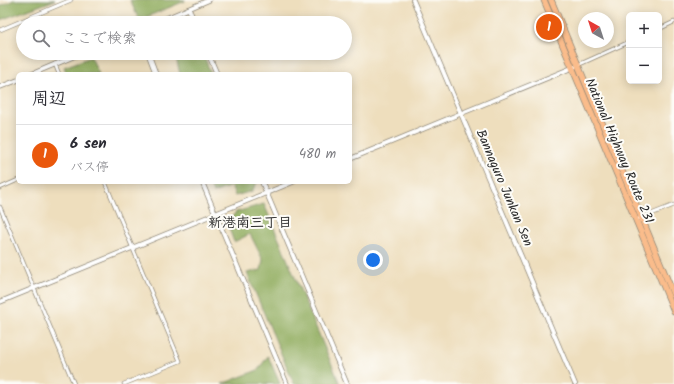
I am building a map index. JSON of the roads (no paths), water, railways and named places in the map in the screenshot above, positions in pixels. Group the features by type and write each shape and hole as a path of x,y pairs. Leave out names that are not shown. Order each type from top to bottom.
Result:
{"highway":[{"name":"National Highway Route 231","path":"544,0 572,68 674,296"},
{"name":"National Highway Route 231","path":"551,0 639,219 674,311"}],"street":[{"path":"33,16 71,0"},
{"path":"170,16 209,0"},
{"name":"Bannaguro Junkan Sen","path":"413,0 462,112 575,384"},
{"path":"189,8 192,16"},
{"path":"662,28 674,22"},
{"path":"0,30 16,23"},
{"path":"352,157 572,68 626,43"},
{"path":"37,72 65,60"},
{"path":"151,60 155,72"},
{"path":"211,60 216,72"},
{"path":"55,64 59,72"},
{"path":"0,87 16,81"},
{"path":"0,188 16,181"},
{"path":"106,184 180,360 124,384"},
{"path":"203,184 287,384"},
{"path":"263,184 346,384"},
{"path":"0,302 288,184"},
{"path":"639,219 674,205"},
{"path":"0,207 74,384"}],"place":[{"name":"6 sen","path":"549,27"}],"district":[{"name":"新港南三丁目","path":"250,223"}]}
